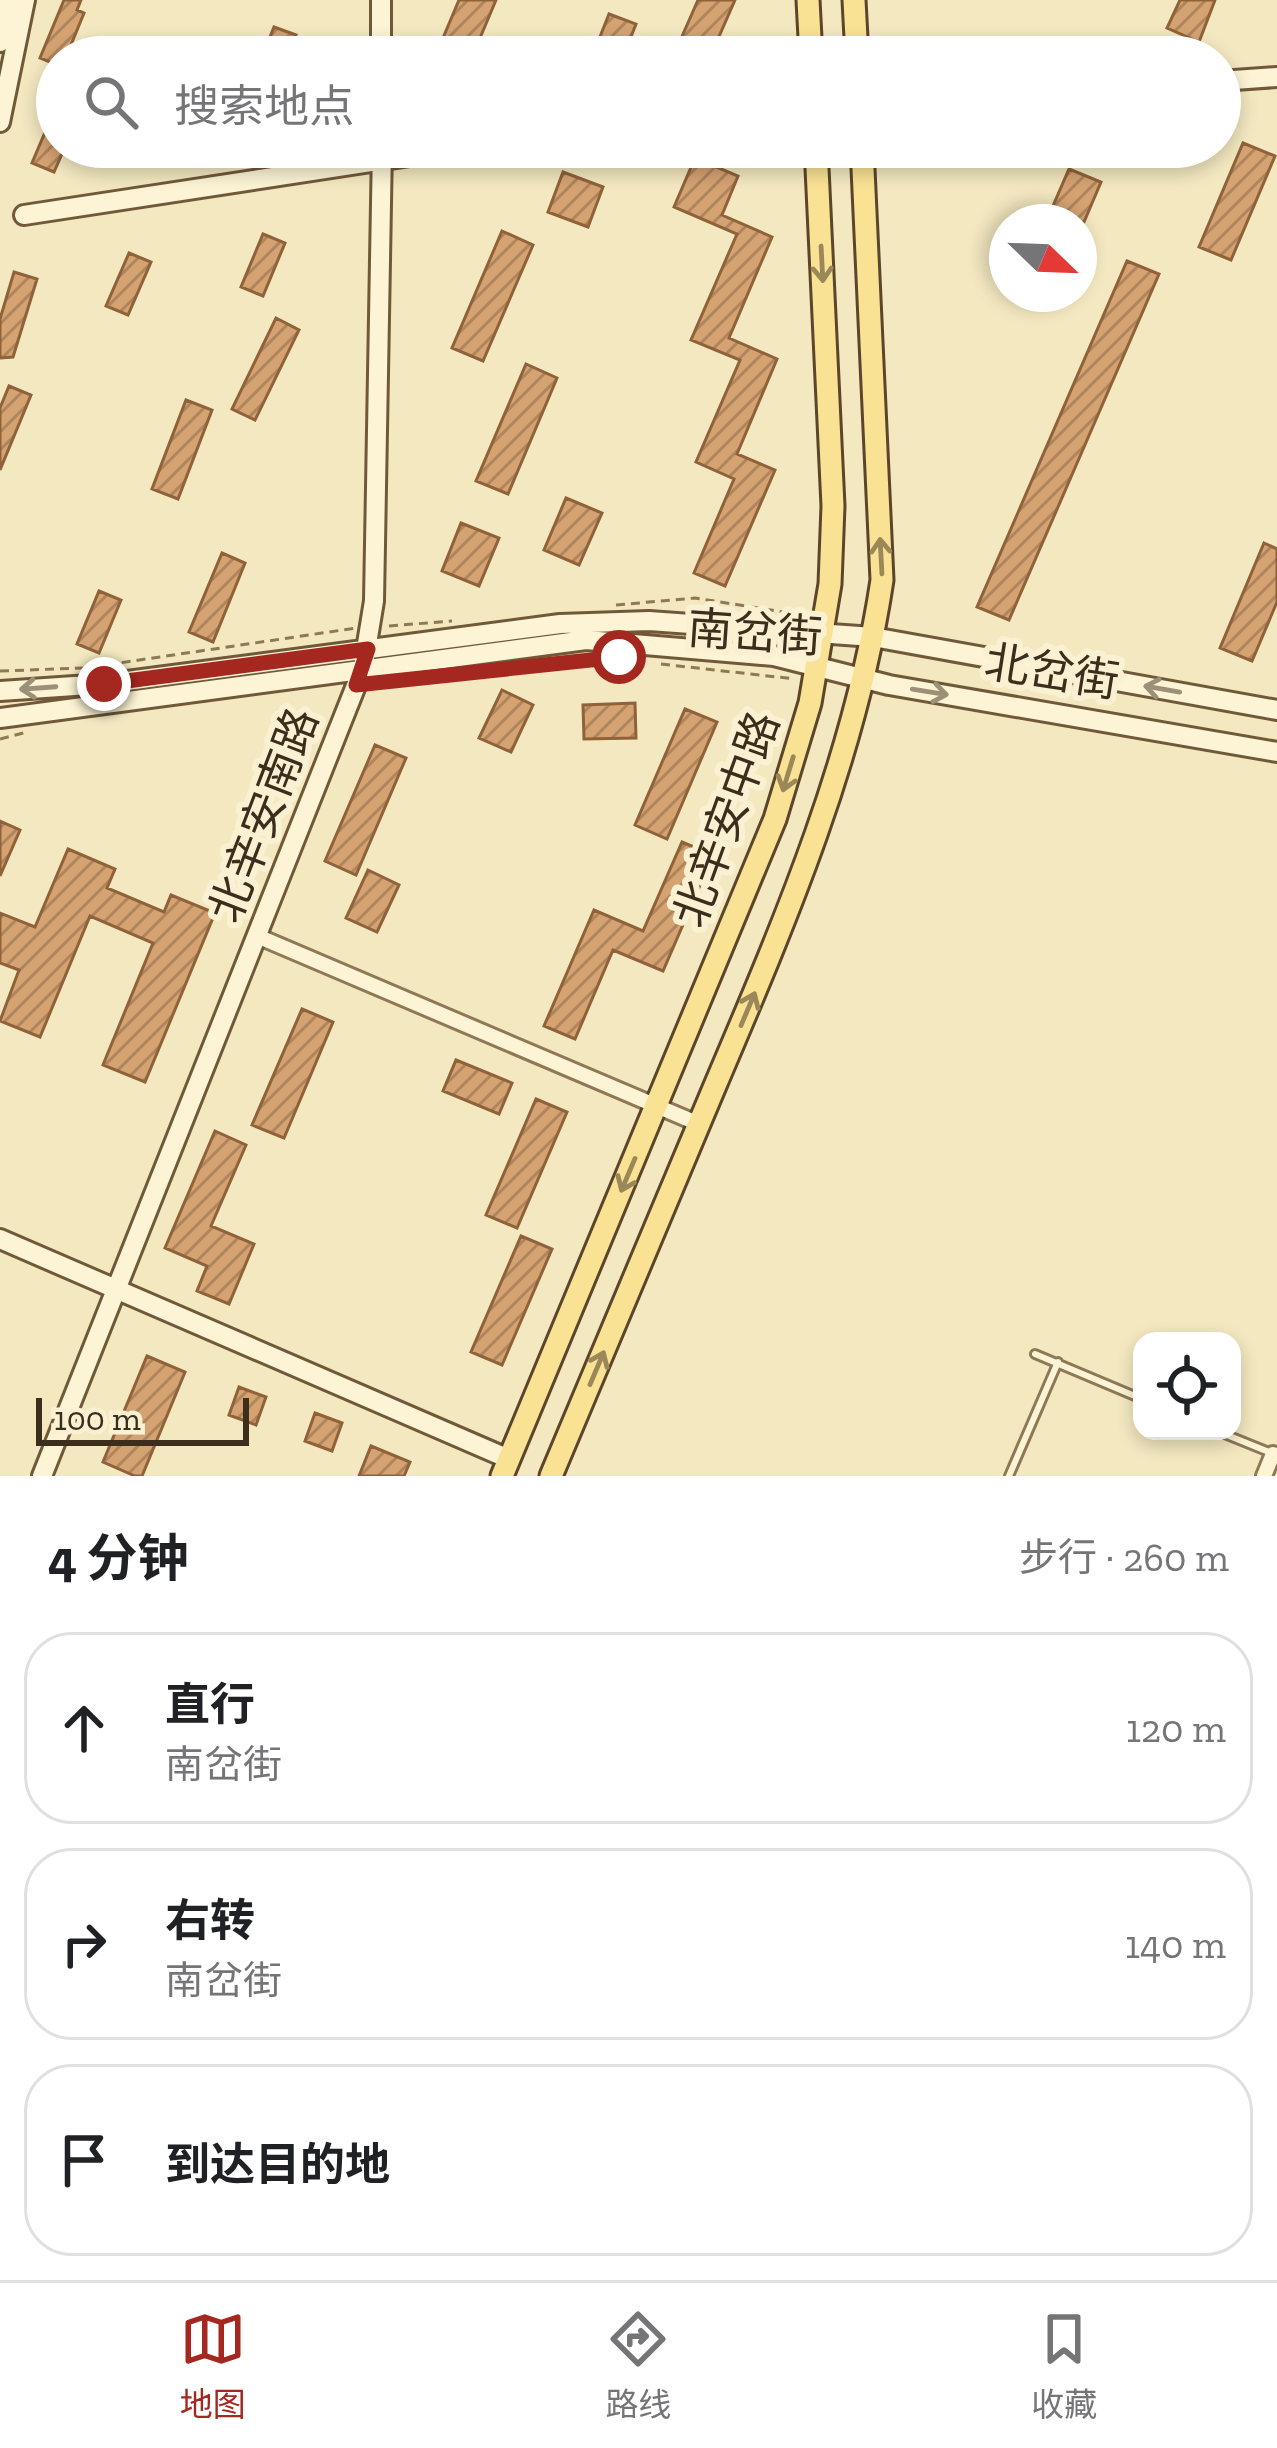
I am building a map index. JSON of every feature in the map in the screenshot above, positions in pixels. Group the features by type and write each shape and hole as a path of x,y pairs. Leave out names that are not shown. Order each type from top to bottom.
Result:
{"main road":[{"path":"0,42 8,0"},
{"path":"0,122 25,0"},
{"path":"381,0 382,36"},
{"path":"808,0 810,36"},
{"path":"854,0 856,36"},
{"path":"1241,79 1277,76"},
{"path":"24,215 295,168"},
{"name":"北辛安南路","path":"42,1476 365,658 374,602 382,168"},
{"name":"北辛安中路","path":"506,1468 775,819 815,673 833,506 817,168"},
{"name":"北辛安中路","path":"551,1476 822,823 873,637 882,580 863,168"},
{"name":"南岔街","path":"0,718 560,624 649,621 822,633"},
{"name":"北岔街","path":"822,633 873,637 1277,710"},
{"name":"南岔街","path":"0,691 586,640 774,656 815,673"},
{"name":"北岔街","path":"815,673 862,676 1277,752"},
{"path":"0,1239 120,1288 506,1468"}],"street":[{"path":"257,936 699,1124"},
{"path":"1264,1476 1275,1455"}],"lane":[{"path":"1034,1354 1133,1395"},
{"path":"1010,1476 1058,1362"},
{"path":"1239,1440 1275,1455"}],"path":[{"name":"南岔街","path":"658,663 815,673"},
{"path":"0,739 40,728"}],"building":[{"path":"64,0 81,0 77,10 84,13 75,36 49,36"},
{"path":"459,0 496,0 481,36 444,36"},
{"path":"698,0 735,0 719,36 682,36"},
{"path":"1180,0 1215,0 1201,36 1185,36 1167,28"},
{"path":"609,14 636,24 631,36 600,36"},
{"path":"274,27 296,35 296,36 270,36"},
{"path":"1243,143 1275,156 1231,260 1199,247 1232,168 1241,168"},
{"path":"691,168 719,168 738,176 722,215 772,237 729,338 777,359 737,454 775,470 725,586 694,573 734,479 696,462 740,360 691,340 737,234 674,207"},
{"path":"1069,169 1101,182 1092,204 1054,204"},
{"path":"563,172 603,187 588,227 548,212"},
{"path":"502,231 533,245 483,361 452,348"},
{"path":"263,234 285,243 263,296 241,287"},
{"path":"129,253 151,262 128,315 106,306"},
{"path":"1127,261 1159,274 1009,620 977,607"},
{"path":"14,272 37,279 13,357 0,358 0,319"},
{"path":"276,318 299,330 255,420 232,409"},
{"path":"526,364 557,378 508,494 476,481"},
{"path":"9,386 31,395 0,470 0,408"},
{"path":"186,400 212,410 178,499 152,489"},
{"path":"566,498 602,513 579,565 544,550"},
{"path":"461,523 499,538 479,586 442,571"},
{"path":"1264,543 1277,549 1277,602 1252,661 1220,648"},
{"path":"222,553 245,563 213,642 189,632"},
{"path":"99,591 121,600 99,653 77,644"},
{"path":"502,690 533,705 511,752 479,738"},
{"path":"635,703 636,738 584,739 583,705"},
{"path":"685,709 717,722 667,839 635,825"},
{"path":"375,745 406,758 356,875 325,861"},
{"path":"0,821 20,830 0,876"},
{"path":"682,842 713,855 663,971 613,950 575,1039 544,1026 594,910 643,931"},
{"path":"68,849 115,869 107,888 164,912 171,895 215,913 145,1082 103,1065 153,943 90,916 40,1037 0,1021 19,970 0,963 0,913 35,927"},
{"path":"368,870 399,885 377,932 346,918"},
{"path":"302,1009 333,1022 284,1138 252,1125"},
{"path":"456,1060 512,1083 499,1114 443,1091"},
{"path":"536,1099 567,1112 517,1228 486,1215"},
{"path":"215,1131 246,1145 211,1226 254,1244 229,1304 197,1291 207,1266 165,1248"},
{"path":"521,1236 552,1249 502,1365 471,1352"},
{"path":"147,1356 185,1372 142,1476 135,1476 103,1462"},
{"path":"239,1387 266,1397 256,1425 229,1415"},
{"path":"315,1413 342,1423 332,1451 305,1441"},
{"path":"371,1446 410,1462 404,1476 359,1476"}],"route":[{"path":"104,684 368,649 356,685 619,657"}]}
